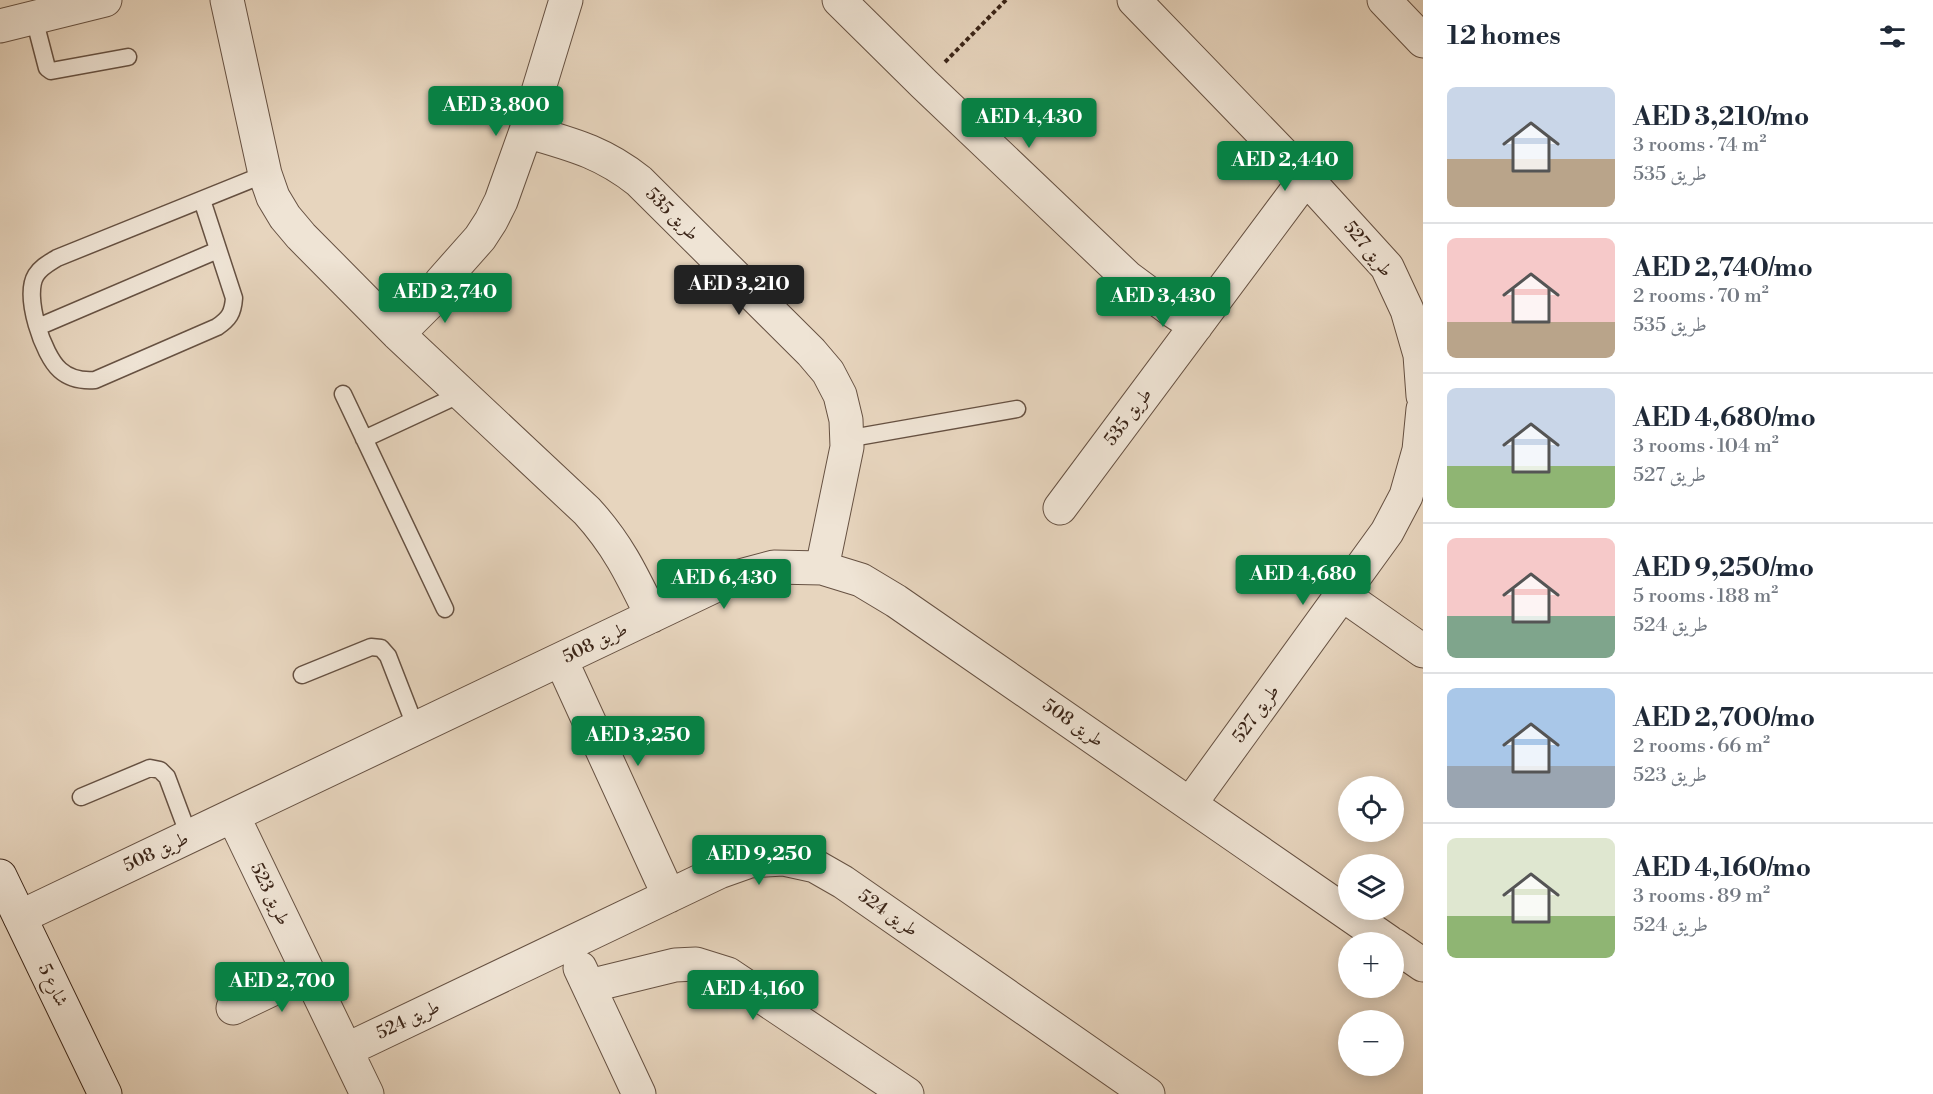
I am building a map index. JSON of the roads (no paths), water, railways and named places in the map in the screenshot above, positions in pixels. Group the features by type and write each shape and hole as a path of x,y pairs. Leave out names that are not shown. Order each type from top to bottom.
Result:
{"street":[{"path":"0,26 105,0"},
{"path":"227,0 266,174 273,197 285,217 393,328 587,511 617,548 652,616"},
{"path":"393,328 435,297 441,282 480,238 491,221 526,131 566,0"},
{"path":"839,0 1127,277 1196,326"},
{"name":"طريق 527","path":"1134,0 1306,178 1387,267 1407,310 1420,355 1423,396"},
{"path":"1384,0 1423,41"},
{"name":"طريق 535","path":"526,131 600,155 639,180 812,352 828,372 840,395 846,420 847,447 822,568"},
{"name":"طريق 535","path":"1060,508 1306,178"},
{"name":"طريق 527","path":"1190,804 1387,532 1406,496 1419,450 1423,409"},
{"name":"طريق 508","path":"9,907 189,836 729,579 774,567 822,568 861,580 896,601 1375,932"},
{"path":"1343,595 1423,651"},
{"path":"561,660 669,896"},
{"name":"طريق 523","path":"233,816 367,1094"},
{"name":"طريق 524","path":"346,1050 719,872 750,861 783,859 815,866 843,882 1113,1084 1148,1094"},
{"name":"شارع 5","path":"9,907 105,1094"},
{"path":"568,945 639,1094"},
{"path":"1404,952 1423,965"},
{"path":"589,986 675,965 696,964 728,974 907,1094"},
{"path":"233,1008 308,972"}],"lane":[{"path":"34,18 46,68 51,71 128,57"},
{"path":"201,200 234,298 233,310 227,320 217,327 95,380 77,379 60,370 53,362 38,327 31,302 31,288 36,275 45,265 201,200 266,174"},
{"path":"38,327 218,250"},
{"path":"343,394 445,609"},
{"path":"364,439 461,394"},
{"path":"846,439 1017,410"},
{"path":"302,675 371,647 381,648 388,656 416,728"},
{"path":"81,797 150,768 160,770 167,777 189,836"}]}
